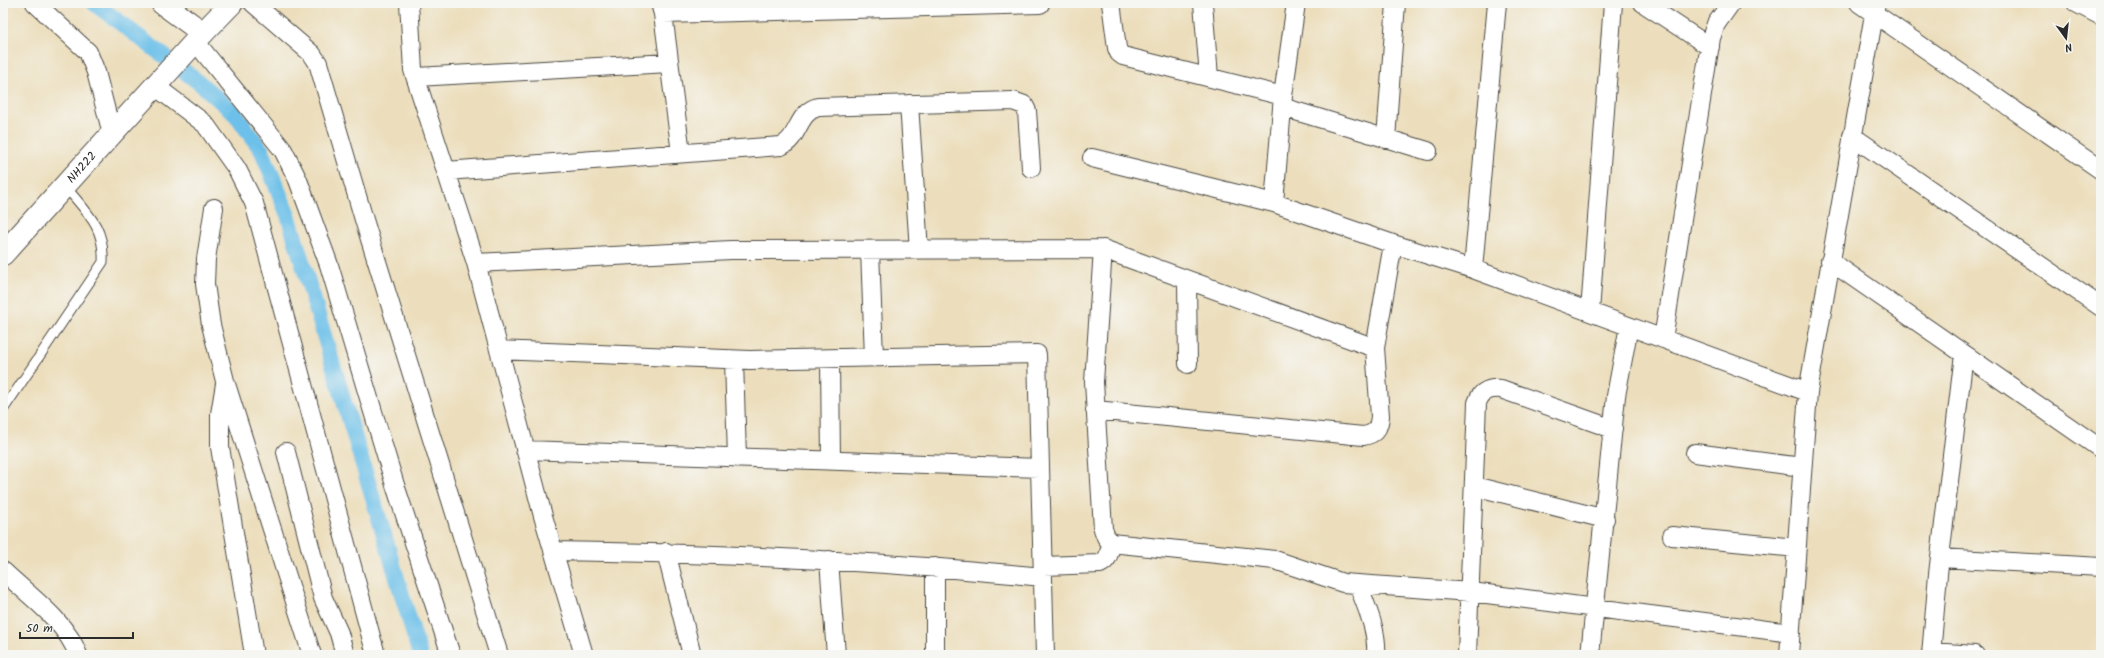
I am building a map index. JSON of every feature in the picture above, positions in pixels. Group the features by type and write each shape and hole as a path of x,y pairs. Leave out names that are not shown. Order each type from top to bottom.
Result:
{"main road":[{"path":"162,3 195,41 232,3"},
{"name":"NH222","path":"3,254 195,41"}],"street":[{"path":"35,3 88,52 96,72 112,134"},
{"path":"253,3 312,54 318,63 365,223 499,655"},
{"path":"409,3 413,70 476,263 553,551 584,655"},
{"path":"1112,3 1119,53 1209,78 1283,101 1386,139 1428,151"},
{"path":"1203,3 1209,78"},
{"path":"1274,204 1283,101 1296,3"},
{"path":"1386,139 1396,3"},
{"path":"1473,269 1496,3"},
{"path":"1590,312 1613,3"},
{"path":"1643,3 1710,47"},
{"path":"1663,339 1710,47 1716,24 1731,3"},
{"path":"1859,3 1875,8 2101,170"},
{"path":"2076,3 2101,16"},
{"path":"681,153 662,8 1040,4"},
{"path":"1789,655 1808,392 1875,8"},
{"path":"195,41 279,145 294,169 329,265 395,485 451,655"},
{"path":"416,77 669,63"},
{"path":"158,83 199,118 210,130 237,169 254,203 376,655"},
{"path":"446,171 780,146 788,143 806,113 811,108 818,107 1019,102 1024,105 1027,110 1031,168"},
{"path":"909,104 919,250"},
{"path":"1852,136 2101,307"},
{"path":"1092,158 1274,204 1473,269 1808,392"},
{"path":"214,208 206,259 205,284 207,306 225,381 312,655"},
{"path":"1095,410 1363,436 1370,435 1376,431 1379,426 1380,416 1375,348 1393,244"},
{"path":"476,263 731,250 1103,249 1375,348"},
{"path":"1103,249 1094,382 1103,529 1106,537 1111,543 1275,560 1331,580 1358,584 1471,592 1791,633"},
{"path":"870,250 874,358"},
{"path":"1830,261 2101,449"},
{"path":"1187,280 1188,364"},
{"path":"1590,655 1605,519 1616,396 1629,326"},
{"path":"499,350 734,360 1037,354 1045,655"},
{"path":"1964,354 1940,558 1931,653 1975,655"},
{"path":"830,359 832,461"},
{"path":"734,360 737,458"},
{"path":"225,381 220,414 220,447 254,655"},
{"path":"1467,655 1471,592 1477,403 1480,396 1485,391 1493,388 1501,388 1613,428"},
{"path":"526,450 1040,468"},
{"path":"286,452 323,598 339,633 345,655"},
{"path":"1695,453 1802,467"},
{"path":"1474,486 1605,519"},
{"path":"1672,536 1797,548"},
{"path":"553,551 666,552 1043,572 1105,562 1108,558 1111,543"},
{"path":"666,552 692,655"},
{"path":"1940,558 2101,567"},
{"path":"829,560 836,655"},
{"path":"935,566 935,655"},
{"path":"3,571 60,624 68,635 78,655"},
{"path":"1358,584 1374,628 1376,655"}],"lane":[{"path":"3,410 104,262 104,245 101,234 90,217 65,186"}],"waterway":[{"path":"94,3 201,84 236,115 262,151 288,215 420,655"}]}
